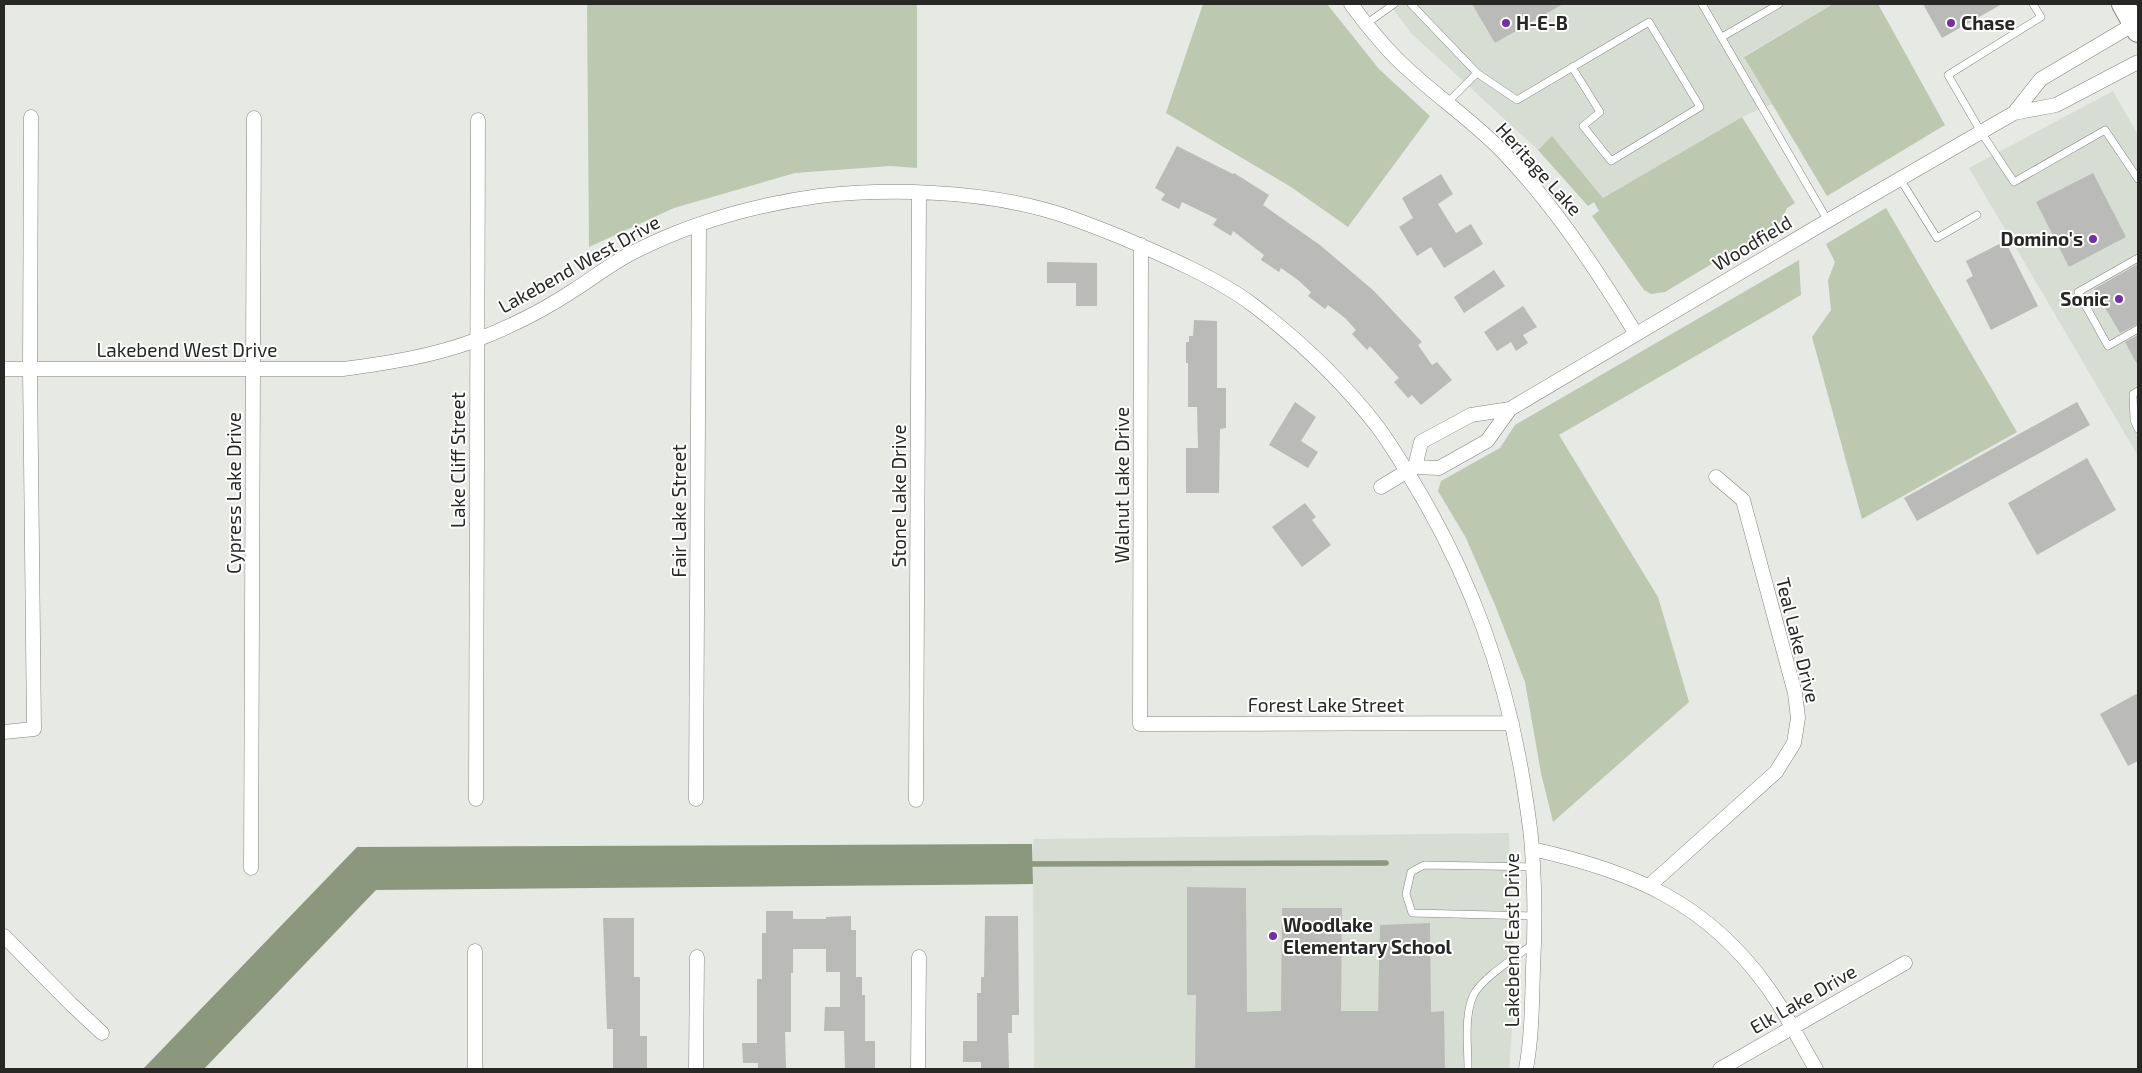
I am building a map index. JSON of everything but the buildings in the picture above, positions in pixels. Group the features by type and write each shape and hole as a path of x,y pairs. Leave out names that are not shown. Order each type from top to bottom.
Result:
{"main road":[{"path":"2123,4 2136,28"}],"street":[{"name":"Heritage Lake","path":"1351,4 1366,25 1397,59 1501,150 1552,207 1596,268 1636,334"},
{"name":"Woodfield","path":"2014,113 2041,79 2136,28"},
{"name":"Woodfield","path":"1510,409 1486,442 1439,468 1411,469 1422,442 1471,415 1510,409 2014,113 2056,105 2138,62"},
{"path":"4,732 34,729 30,369 31,117"},
{"name":"Cypress Lake Drive","path":"251,868 254,118"},
{"name":"Lake Cliff Street","path":"476,799 478,120"},
{"name":"Lakebend West Drive","path":"4,369 343,369 392,363 440,352 477,340 543,309 624,257 679,231 757,208 819,196 882,192 950,194 1049,210 1141,246 1196,272 1250,302 1299,343 1342,385 1411,469 1471,593 1498,669 1512,723"},
{"name":"Stone Lake Drive","path":"916,800 919,193"},
{"name":"Fair Lake Street","path":"696,798 699,225"},
{"name":"Walnut Lake Drive","path":"1140,724 1141,246"},
{"path":"1381,487 1411,469"},
{"name":"Teal Lake Drive","path":"1650,885 1776,772 1794,743 1798,718 1795,693 1743,500 1716,477"},
{"name":"Forest Lake Street","path":"1140,724 1512,723"},
{"name":"Lakebend East Drive","path":"1512,723 1517,746 1533,867 1534,943 1530,1050 1526,1069"},
{"path":"1532,849 1570,858 1650,885 1702,918 1727,939 1769,989 1816,1069"},
{"path":"4,936 102,1033"},
{"path":"475,951 475,1069"},
{"path":"918,1069 919,957"},
{"path":"696,1069 697,958"},
{"name":"Elk Lake Drive","path":"1720,1069 1905,963"}],"lane":[{"path":"1366,25 1394,4"},
{"path":"1411,4 1477,74 1517,100 1572,67 1649,22 1700,107 1611,161 1584,126 1600,112 1572,67"},
{"path":"1702,4 1828,221"},
{"path":"1722,38 1779,4"},
{"path":"2033,4 2041,17 1948,75 1981,132 2014,182 2106,130 2138,179"},
{"path":"1447,103 1477,74"},
{"path":"1900,179 1937,238 1977,215"},
{"path":"2138,258 2078,292 2108,346 2138,329"},
{"path":"2136,393 2134,420 2138,429"},
{"path":"1533,867 1424,865 1411,872 1406,894 1412,913 1534,916"},
{"path":"1468,1069 1469,1013 1473,995 1486,980 1534,943"}],"shaded area":[{"path":"587,4 917,4 917,168 890,166 795,173 674,208 589,247"},
{"path":"1203,4 1327,4 1379,69 1430,116 1348,227 1291,187 1166,113"},
{"path":"1389,4 1833,4 1744,56 1772,104 1742,117 1603,198 1553,137 1538,150 1411,33"},
{"path":"1833,4 1878,4 1945,125 1827,196 1744,57"},
{"path":"2113,91 2138,135 2138,456 1969,168"},
{"path":"1742,117 1795,203 1787,208 1780,223 1665,292 1651,294 1644,290 1592,216 1599,211 1594,202 1588,206 1538,150 1552,136 1603,198"},
{"path":"1886,208 2017,432 1862,519 1812,337 1831,310 1828,280 1835,262 1826,244"},
{"path":"1799,260 1801,295 1559,435 1658,597 1689,702 1553,822 1541,773 1525,682 1466,538 1438,491 1441,481 1500,448 1515,425"},
{"name":"Woodlake Elementary School","path":"1509,833 1515,989 1509,1069 1034,1069 1033,839"},
{"path":"1032,844 1033,884 376,890 204,1069 143,1069 357,847"}],"waterway":[{"path":"1025,864 1386,863"}],"place":[{"name":"H-E-B","path":"1506,23"},
{"name":"Chase","path":"1951,23"},
{"name":"Domino's","path":"2093,239"},
{"name":"Sonic","path":"2119,299"},
{"name":"Woodlake Elementary School","path":"1273,936"}]}
